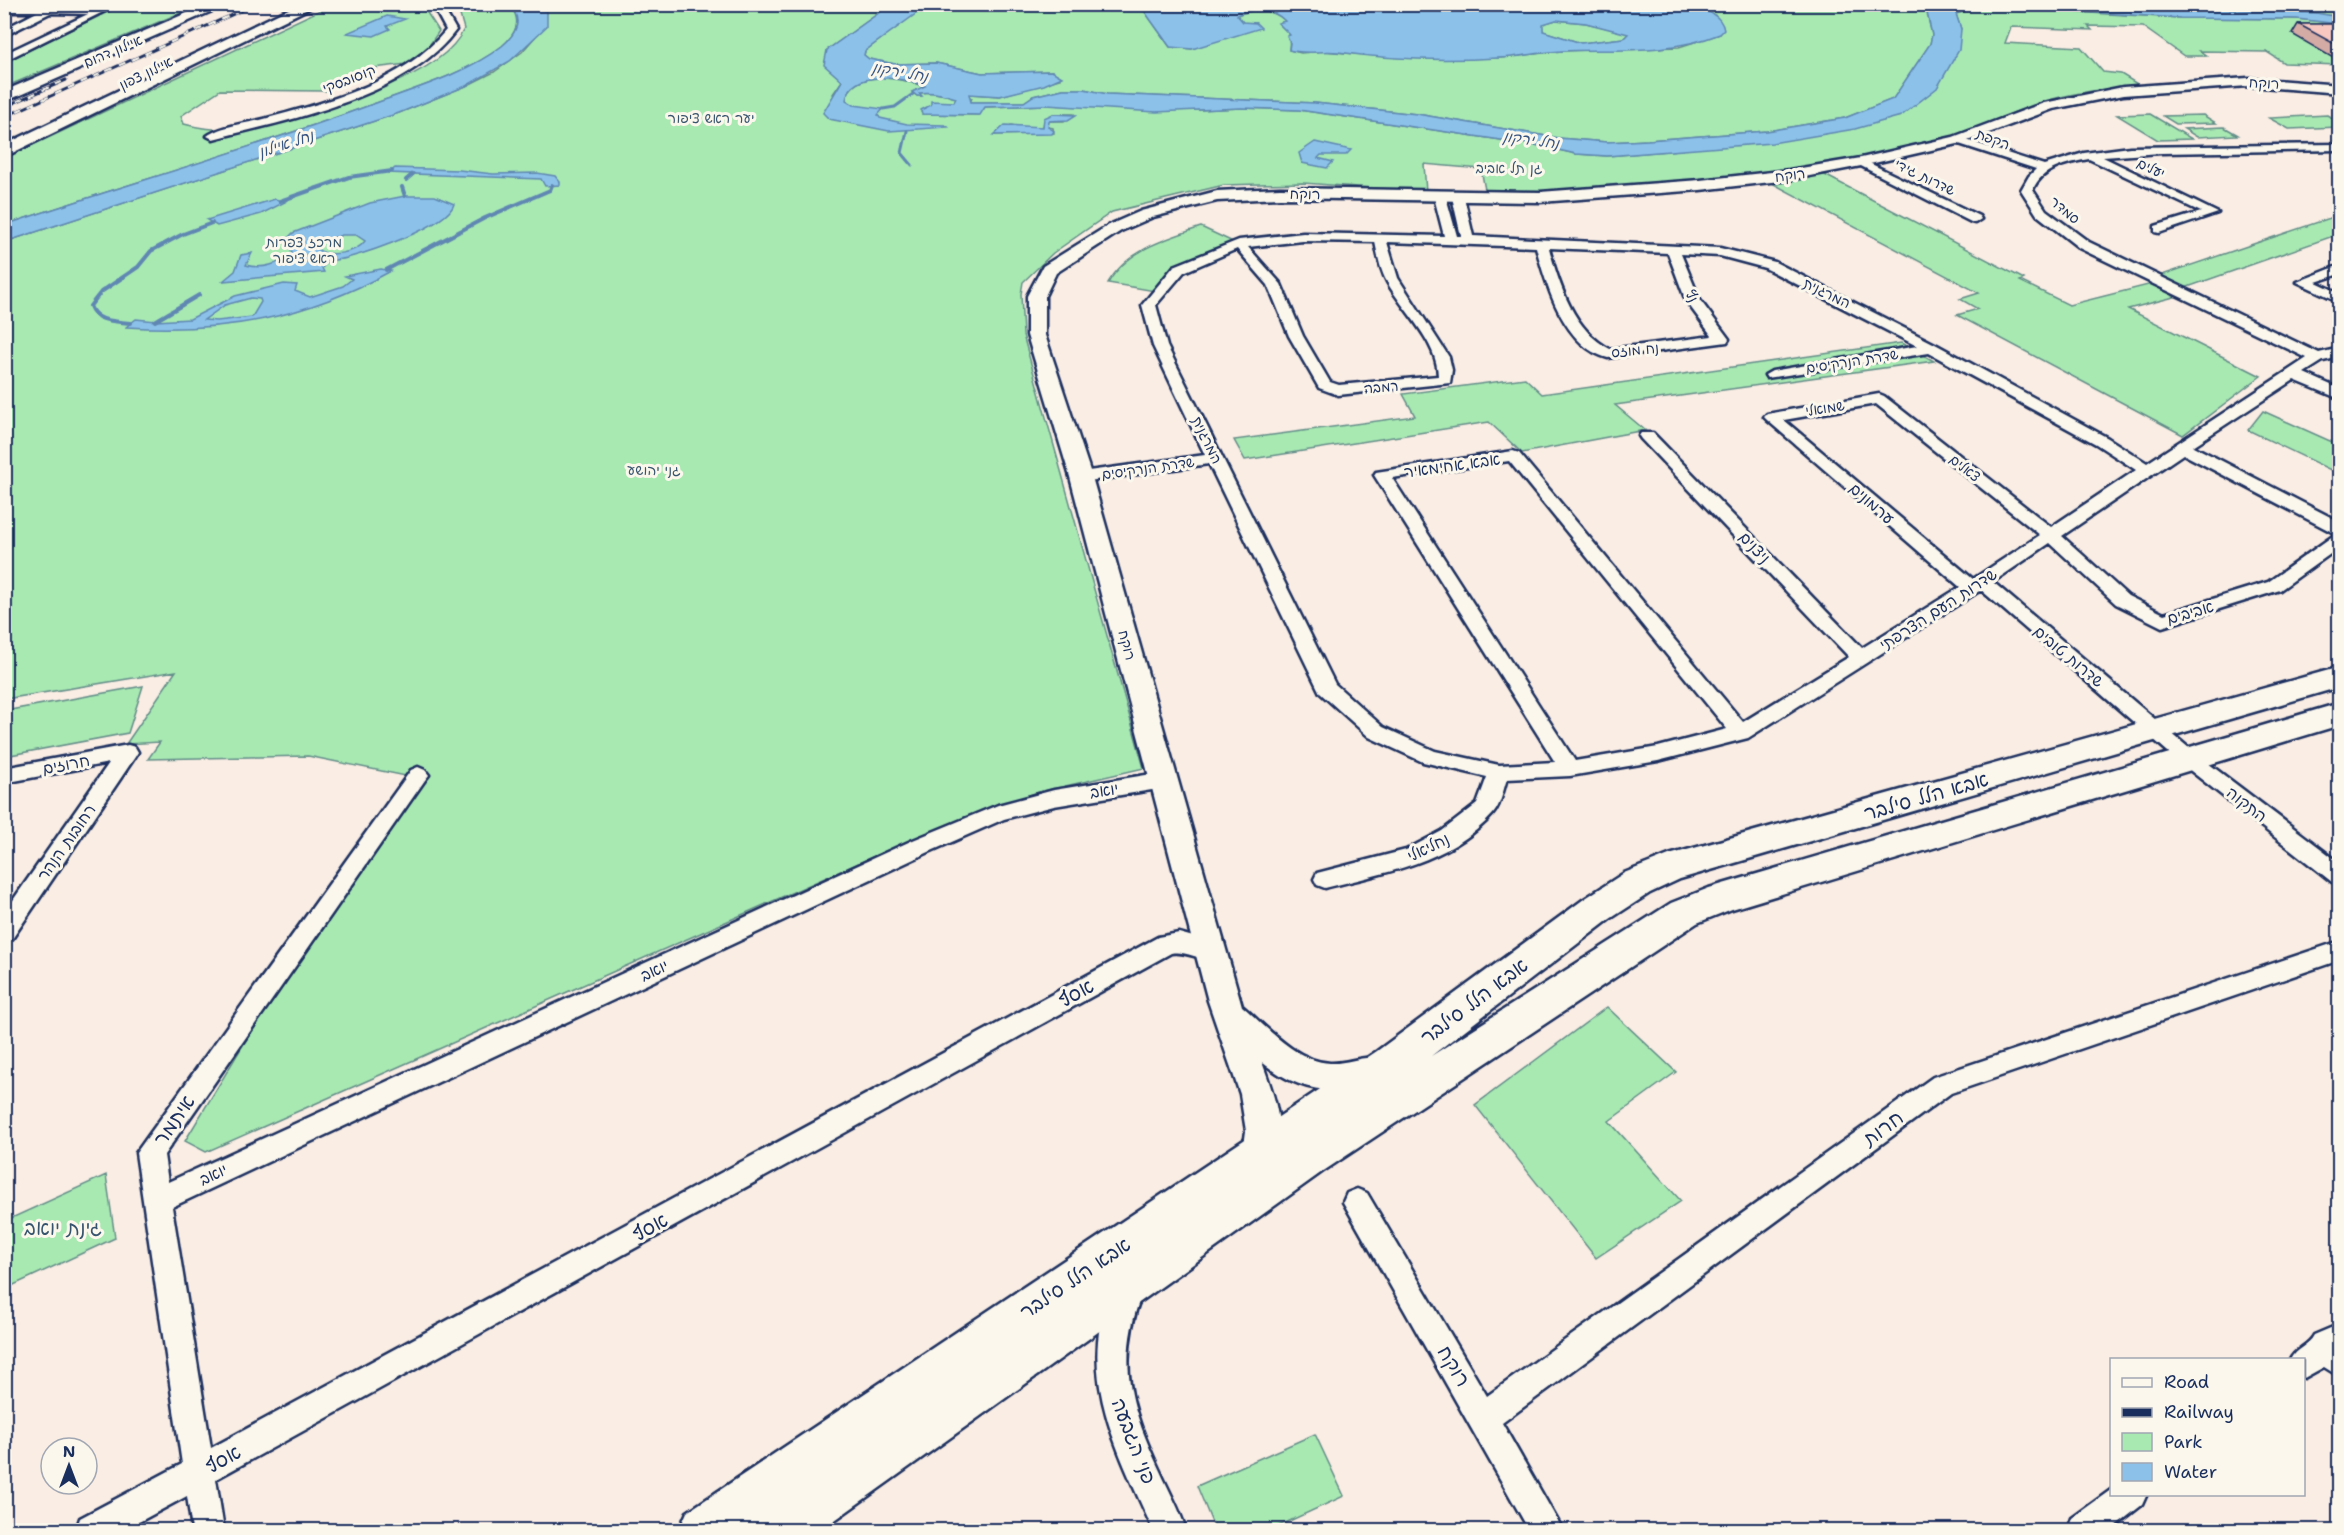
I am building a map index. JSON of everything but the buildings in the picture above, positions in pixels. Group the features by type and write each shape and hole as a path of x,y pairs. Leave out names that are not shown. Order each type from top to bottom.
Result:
{"main road":[{"path":"140,40 213,4"},
{"name":"איילון דרום","path":"4,97 221,4"},
{"name":"איילון צפון","path":"4,142 288,4"},
{"path":"4,151 311,4"},
{"name":"אבא הלל סילבר","path":"705,1530 1391,1063 1597,909 1637,883 1680,866 2340,677"},
{"name":"אבא הלל סילבר","path":"778,1530 1315,1152 1684,913 1722,898 2340,714"}],"street":[{"path":"4,33 58,4"},
{"path":"4,58 115,4"},
{"name":"קוסובסקי","path":"213,136 282,117 356,92 424,60 446,40 451,30 436,4"},
{"path":"4,9 101,11"},
{"path":"4,43 38,42"},
{"name":"רוקח","path":"1260,1153 1263,1131 1260,1110 1210,951 1081,477 1036,335 1036,296 1049,270 1115,228 1147,214 1217,196 1280,193 1540,197 1704,184 1789,175 1861,162 1957,140 2049,106 2123,91 2248,82 2340,89"},
{"name":"רקפת","path":"1957,140 2043,170"},
{"path":"2043,170 2069,160 2146,150 2340,147"},
{"name":"יעלים","path":"2092,156 2201,211 2159,229"},
{"name":"שדרות גידי","path":"1861,162 1975,219"},
{"name":"סמדר","path":"2043,170 2029,180 2027,190 2041,213 2084,245 2318,358"},
{"path":"1449,197 1451,240"},
{"path":"1449,197 1468,240"},
{"name":"המרגנית","path":"1499,772 1430,757 1376,732 1327,688 1160,346 1149,306 1179,268 1239,244 1303,237 1468,240 1720,252 1770,265 1932,348 2102,441 2149,471"},
{"name":"רמבה","path":"1239,244 1274,284 1296,336 1323,385 1338,390 1445,380 1446,374 1436,345 1392,281 1380,238"},
{"name":"נח מוזס","path":"1542,244 1549,273 1563,308 1596,350 1608,354 1722,339"},
{"name":"נץ","path":"1672,248 1693,301 1722,339"},
{"path":"2340,269 2304,282 2340,298"},
{"name":"שדרת הנרקיסים","path":"1772,375 1932,348"},
{"name":"שדרות העם הצרפתי","path":"1499,772 1570,769 1658,754 1741,733 1862,659 2052,536 2149,471 2180,446 2295,375 2318,358 2340,352"},
{"path":"2295,375 2340,395"},
{"name":"שמואלי","path":"1772,417 1879,399"},
{"name":"צאלים","path":"1879,399 2052,536"},
{"name":"ערמונים","path":"1772,417 1976,585"},
{"name":"ניצנים","path":"1647,436 1862,659"},
{"path":"2180,446 2340,529"},
{"name":"אבא אחימאיר","path":"1570,769 1382,475 1513,456 1741,733"},
{"name":"שדרת הנרקיסים","path":"1081,477 1216,458"},
{"name":"אביבים","path":"2052,536 2122,600 2162,621 2274,586 2340,538"},
{"name":"שדרות טובים","path":"1976,585 2157,730"},
{"name":"התקוה","path":"2157,730 2189,759 2340,876"},
{"name":"חרוזים","path":"4,776 128,752"},
{"name":"רחובות הנהר","path":"4,932 128,752"},
{"name":"נחליאלי","path":"1325,879 1412,857 1450,837 1486,808 1499,772"},
{"name":"איתמר","path":"208,1530 150,1153 418,775"},
{"name":"יואב","path":"158,1200 910,851 998,813 1054,798 1164,780"},
{"name":"אסף","path":"92,1530 1166,944 1179,942 1210,951"},
{"name":"חרות","path":"1484,1417 1942,1086 2340,950"},
{"path":"1228,1013 1293,1068 1316,1077 1340,1079 1391,1063"},
{"name":"רוקח","path":"1357,1202 1484,1417 1547,1530"},
{"name":"פני הגבעה","path":"1133,1282 1116,1313 1112,1347 1113,1389 1126,1429 1170,1530"},
{"path":"2084,1530 2128,1496"}],"green space":[{"path":"928,4 1140,5 1170,47 1192,49 1256,23 1243,23 1237,15 1263,11 1275,14 1286,21 1279,23 1290,35 1289,50 1301,53 1323,51 1401,58 1500,58 1561,51 1679,47 1720,34 1715,15 1683,4 1930,5 1926,8 1932,35 1930,44 1893,99 1845,118 1767,131 1607,142 1558,138 1417,114 1315,103 1107,94 1084,89 1063,89 1033,96 1024,102 970,102 972,98 966,95 1000,96 1060,79 1052,71 982,73 936,63 895,64 869,59 864,55 865,51"},
{"path":"122,5 199,5 5,87 5,62"},
{"path":"331,5 422,5 439,31 426,50 407,62 415,63 357,70 326,91 220,90 181,116 184,124 218,129 242,127 382,88 433,63 452,47 464,29 460,15 452,5 509,5 517,21 511,37 502,46 473,64 440,79 282,136 5,225 5,158"},
{"name":"גני יהושע","path":"543,5 890,5 827,50 842,81 833,94 846,100 850,90 858,83 880,78 905,81 925,87 912,92 917,96 921,96 919,93 929,92 956,98 955,102 932,104 921,112 922,114 979,115 985,107 1046,105 1199,110 1241,108 1299,110 1541,146 1576,154 1607,156 1679,150 1901,116 1961,29 1956,14 1978,7 2180,18 2297,19 2339,24 2339,65 2284,63 2267,52 2200,51 2207,56 2184,56 2143,27 2088,26 2092,30 2011,27 2005,43 2081,47 2103,72 2121,74 2139,85 2048,100 1981,126 1925,144 1762,173 1652,185 1486,195 1481,169 1424,164 1426,192 1303,183 1224,185 1112,212 1053,253 1023,282 1021,294 1023,335 1144,768 1035,793 922,835 206,1152 185,1141 406,776 308,756 148,759 160,742 126,744 176,671 5,699 5,242 399,113 466,86 494,72 522,52 535,37 547,13","holes":["1053,114 1073,114 1064,121 1049,121 1048,127 1053,128 1054,133 996,135 1011,125 1026,128 1043,127 1044,121"]},
{"path":"2131,5 2339,5 2339,17 2316,13"},
{"path":"1556,20 1586,23 1629,33 1624,38 1581,43 1543,31 1542,24"},
{"path":"2150,114 2192,139 2158,140 2117,115"},
{"path":"2203,115 2216,123 2176,124 2163,116"},
{"path":"2327,115 2339,122 2339,127 2289,129 2269,118"},
{"path":"2224,127 2238,135 2197,137 2184,129"},
{"path":"1821,173 2024,279 2020,281 2069,305 2152,284 2178,296 2128,309 2261,376 2183,435 1957,315 1978,309 1960,299 1979,293 1768,181"},
{"path":"2339,215 2339,234 2182,289 2156,277"},
{"path":"1201,227 1233,242 1172,266 1155,291 1108,283 1116,271 1137,254 1161,241"},
{"path":"1901,343 1934,361 1615,405 1645,430 1522,453 1489,422 1245,460 1234,440 1415,416 1403,394 1525,378 1542,394"},
{"path":"2263,411 2339,445 2339,474 2248,430"},
{"path":"143,686 128,733 5,756 5,711"},
{"path":"1607,1007 1676,1072 1609,1121 1681,1201 1596,1258 1475,1105"},
{"name":"גינת יואב","path":"106,1175 115,1238 5,1289 5,1221"},
{"path":"1315,1434 1344,1496 1270,1530 1215,1530 1197,1486"}],"water":[{"path":"1683,4 1714,15 1724,30 1720,34 1701,40 1662,48 1562,51 1498,58 1418,59 1289,50 1290,43 1287,36 1290,35 1278,23 1285,21 1275,14 1262,10 1237,15 1243,22 1256,23 1261,28 1192,49 1170,47 1140,5","holes":["1556,20 1586,23 1628,34 1624,38 1581,43 1543,31 1543,24"]},
{"name":"נחל ירקון","path":"2131,4 2316,13 2339,17 2340,24 2297,19 2180,18 2006,7 1966,9 1956,14 1961,29 1959,50 1937,88 1901,116 1855,129 1772,143 1607,156 1576,154 1541,146 1299,110 1241,108 1156,112 1046,105 985,107 980,115 922,114 921,110 931,105 931,101 954,102 956,98 929,92 919,93 922,96 917,96 912,92 925,86 893,78 868,79 858,83 850,90 846,100 854,105 883,109 878,115 880,118 907,124 948,127 889,131 829,119 823,113 842,81 824,65 827,50 890,5 928,5 865,51 864,55 869,59 895,64 936,63 982,73 1052,71 1062,77 1044,85 1000,96 969,94 971,102 1024,102 1033,96 1063,89 1084,89 1107,94 1315,103 1417,114 1558,138 1607,142 1767,131 1845,118 1893,99 1930,44 1932,35 1926,8 1930,5"},
{"name":"נחל איילון","path":"509,5 543,5 547,13 547,26 510,61 466,86 399,113 5,242 5,225 282,136 457,72 488,56 511,37 517,21"},
{"path":"387,16 405,19 387,26 390,29 374,36 347,33"},
{"path":"1053,114 1076,115 1068,120 1049,121 1048,127 1054,131 1052,134 994,135 1005,125 1043,127 1044,118"},
{"path":"1315,142 1351,150 1346,155 1321,155 1318,158 1333,162 1327,168 1302,163 1299,153"},
{"path":"395,168 459,170 493,174 537,173 555,176 560,185 545,186 541,179 389,173"},
{"path":"405,196 435,196 454,204 449,212 438,221 423,229 372,250 330,261 322,268 324,272 223,281 235,271 241,255 252,253 246,265 264,266 276,263 292,253 287,239 293,233 370,203","holes":["342,235 356,235 365,241 356,249 336,254 317,249 321,242"]},
{"path":"275,199 285,202 261,214 217,226 207,220"},
{"path":"381,269 391,271 327,301 263,319 197,328 126,327 136,319 156,321 190,319 235,296 284,284 297,285 295,291 310,297 343,286 352,279 345,276","holes":["251,298 260,299 261,302 252,317 217,321 204,320 225,305"]}],"waterway":[{"path":"883,109 895,107 913,94"},
{"path":"907,131 902,153 912,165"},
{"path":"280,201 349,177 392,171"},
{"path":"406,180 413,174"},
{"path":"386,270 485,218 550,190 552,185"},
{"path":"402,187 405,196"},
{"path":"131,323 97,316 90,306 101,292 138,267 151,251 183,234 212,223"},
{"path":"155,321 199,295"}],"railway":[{"path":"4,117 256,4"},
{"path":"4,107 66,80"}],"park label":[{"name":"יער ראש ציפור","path":"711,118"},
{"name":"גן תל אביב","path":"1509,168"},
{"name":"מרכז צפרות ראש ציפור","path":"304,250"}]}
